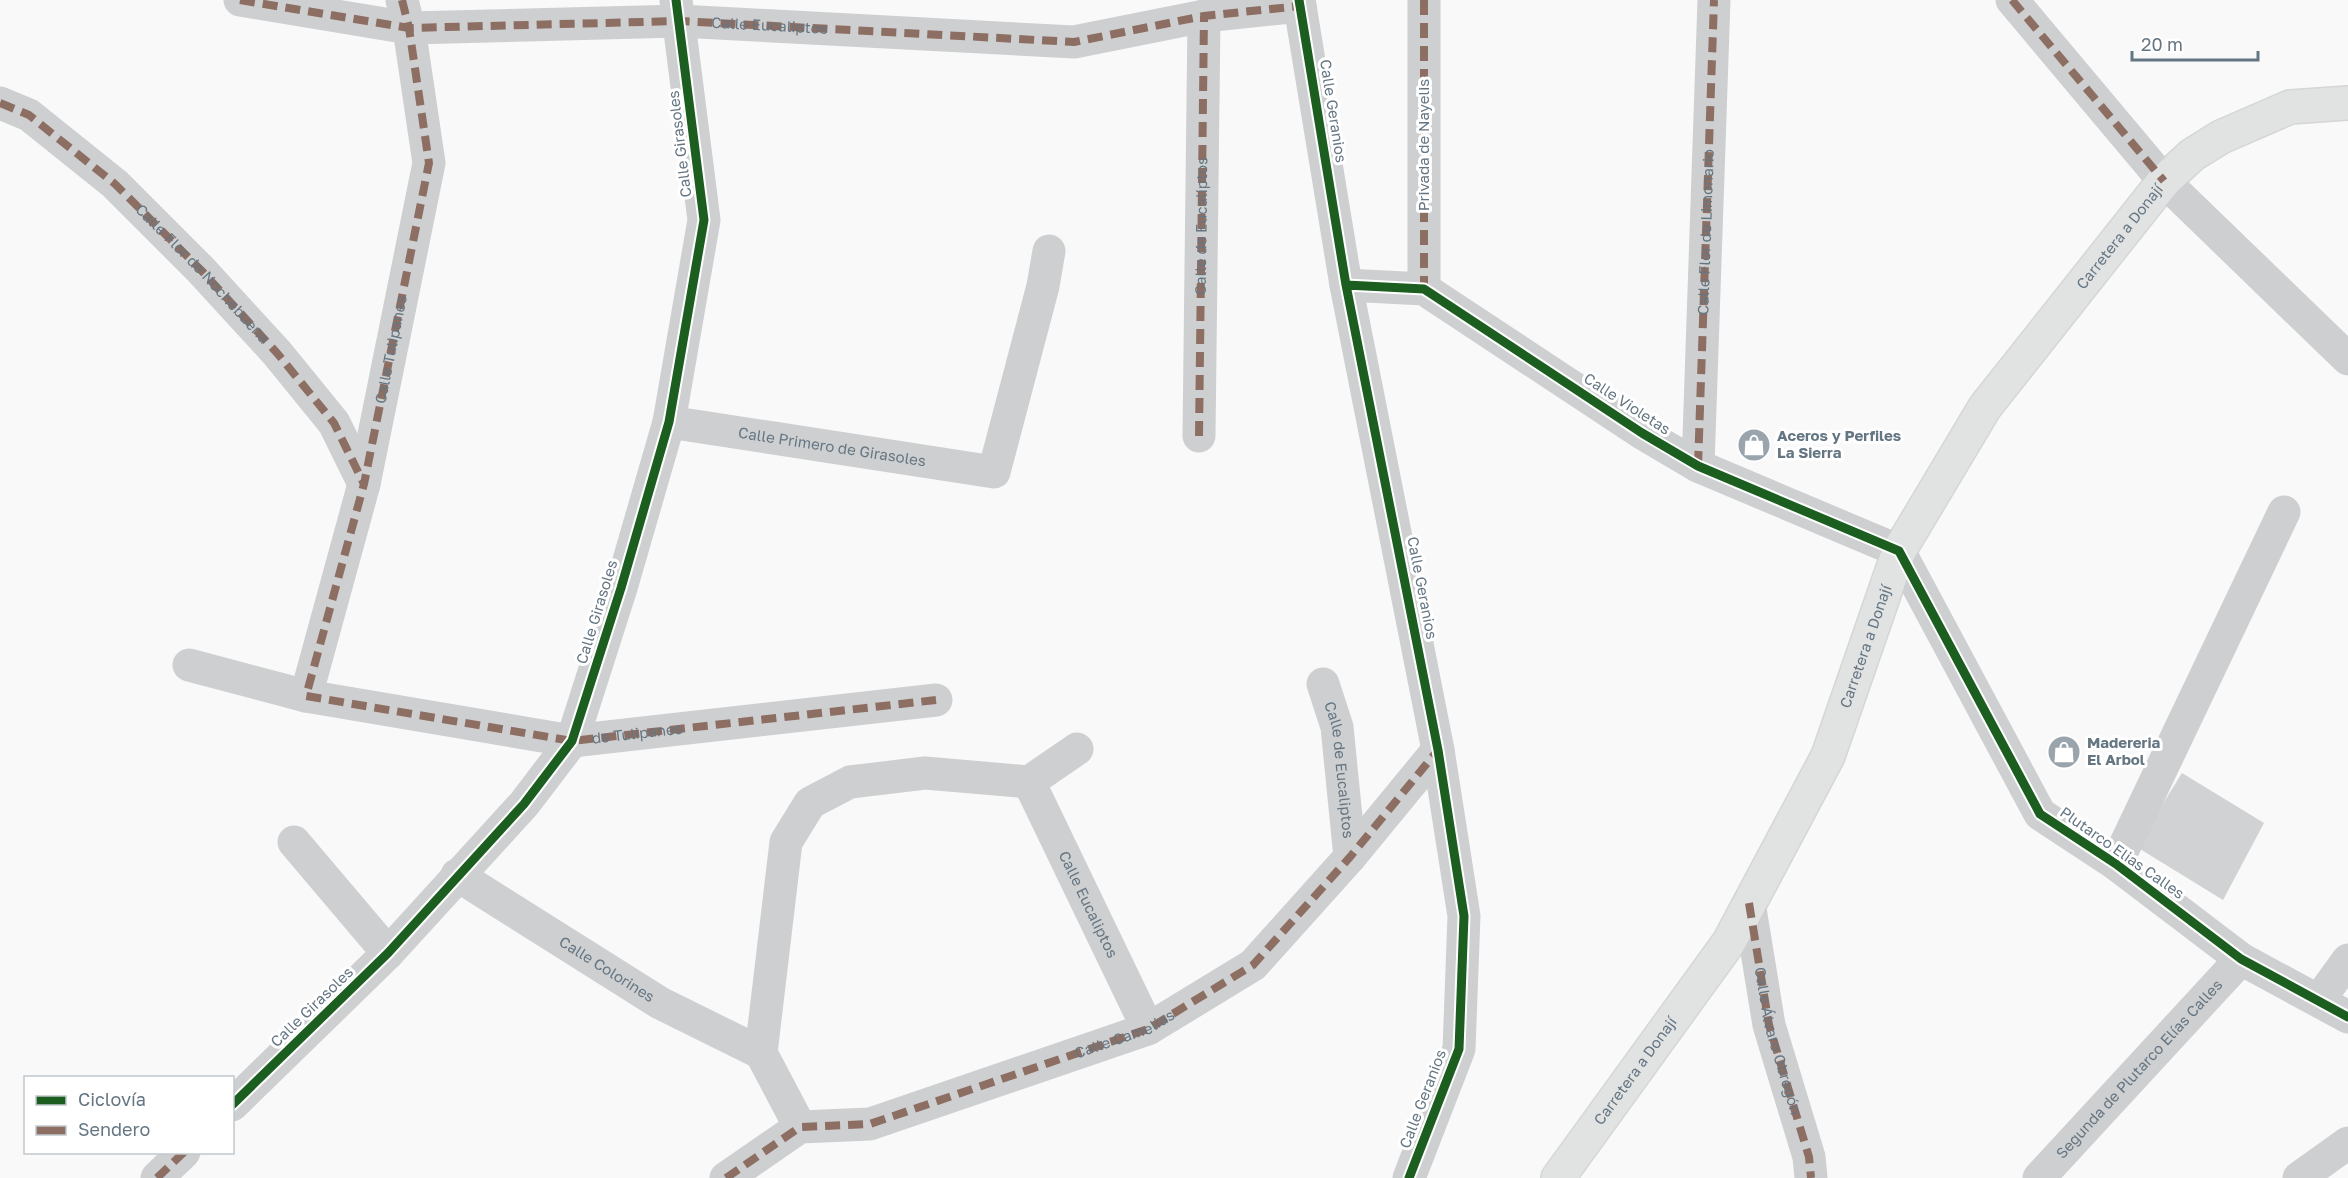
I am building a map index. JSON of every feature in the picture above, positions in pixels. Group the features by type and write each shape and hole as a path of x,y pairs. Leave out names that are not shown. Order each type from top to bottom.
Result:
{"main road":[{"name":"Carretera a Donají","path":"1558,1178 1730,942 1828,756 1899,551 1985,407 2164,181 2192,155 2221,137 2290,107 2348,103"}],"street":[{"name":"Calle Eucaliptos","path":"240,0 406,14 678,11 1074,42 1204,16 1300,3"},
{"name":"Privada de Nayelis","path":"1424,0 1424,289"},
{"name":"Calle Flor de Limonario","path":"1698,466 1714,0"},
{"path":"2012,0 2164,181 2348,359"},
{"name":"Calle Geranios","path":"1300,3 1346,285 1438,750 1464,916 1459,1049 1409,1178"},
{"name":"Calle Girasoles","path":"234,1103 388,953 524,804 572,741 621,588 669,422 704,220 678,11"},
{"name":"Calle Tulipanes","path":"306,696 364,484 429,163 406,14"},
{"name":"Calle de Eucaliptos","path":"1199,436 1204,16"},
{"name":"Calle Flor de Nochebuena","path":"0,103 30,116 115,184 201,270 277,353 334,423 364,484"},
{"name":"Calle Primero de Girasoles","path":"669,422 994,472 1043,286 1049,251"},
{"path":"1346,285 1424,289"},
{"name":"Calle Violetas","path":"1424,289 1642,433 1698,466 1899,551"},
{"path":"2116,864 2284,512"},
{"name":"Plutarco Elias Calles","path":"1899,551 2040,814 2116,864 2241,959 2348,1017"},
{"name":"de Tulipanes","path":"189,665 306,696 572,741 936,700"},
{"name":"Calle de Eucaliptos","path":"1323,684 1337,727 1350,857"},
{"path":"726,1178 800,1127 761,1053 786,842 810,803 850,782 925,773 1029,782 1077,749"},
{"name":"Calle Camelias","path":"800,1127 870,1124 1148,1029 1253,964 1350,857 1438,750"},
{"name":"Calle Eucaliptos","path":"1029,782 1148,1029"},
{"path":"294,842 388,953"},
{"name":"Calle Colorines","path":"457,875 660,1003 761,1053"},
{"name":"Calle Álvaro Obregón","path":"1749,903 1769,1025 1809,1157 1811,1178"},
{"name":"Segunda de Plutarco Elías Calles","path":"2039,1178 2241,959"},
{"path":"2319,1000 2348,960"},
{"path":"2299,1178 2348,1143"},
{"path":"158,1178 182,1154"}],"building":[{"path":"2182,773 2264,823 2223,900 2140,849 2159,810"}],"marked path":[{"path":"240,0 409,28 680,21 1074,42 1204,16 1300,6"},
{"path":"402,0 409,28 429,163 364,484 306,696 572,741 936,700"},
{"path":"1424,0 1424,289"},
{"path":"1698,466 1714,0"},
{"path":"2012,0 2164,181"},
{"path":"1199,436 1204,16"},
{"path":"0,103 29,115 115,184 201,270 277,353 334,423 364,484"},
{"path":"726,1178 800,1127 870,1124 1148,1029 1253,965 1350,857 1438,750"},
{"path":"1749,903 1769,1025 1809,1157 1811,1178"},
{"path":"157,1178 182,1154"}],"cycle path":[{"path":"234,1103 388,953 524,804 572,741 621,588 669,422 704,220 676,0"},
{"path":"1299,0 1346,285 1438,750 1464,916 1459,1049 1409,1178"},
{"path":"1346,285 1424,289 1642,433 1698,466 1899,551 2040,814 2116,864 2241,959 2348,1017"}],"place":[{"name":"Aceros y Perfiles La Sierra","path":"1754,445"},
{"name":"Madereria El Arbol","path":"2064,752"}]}
